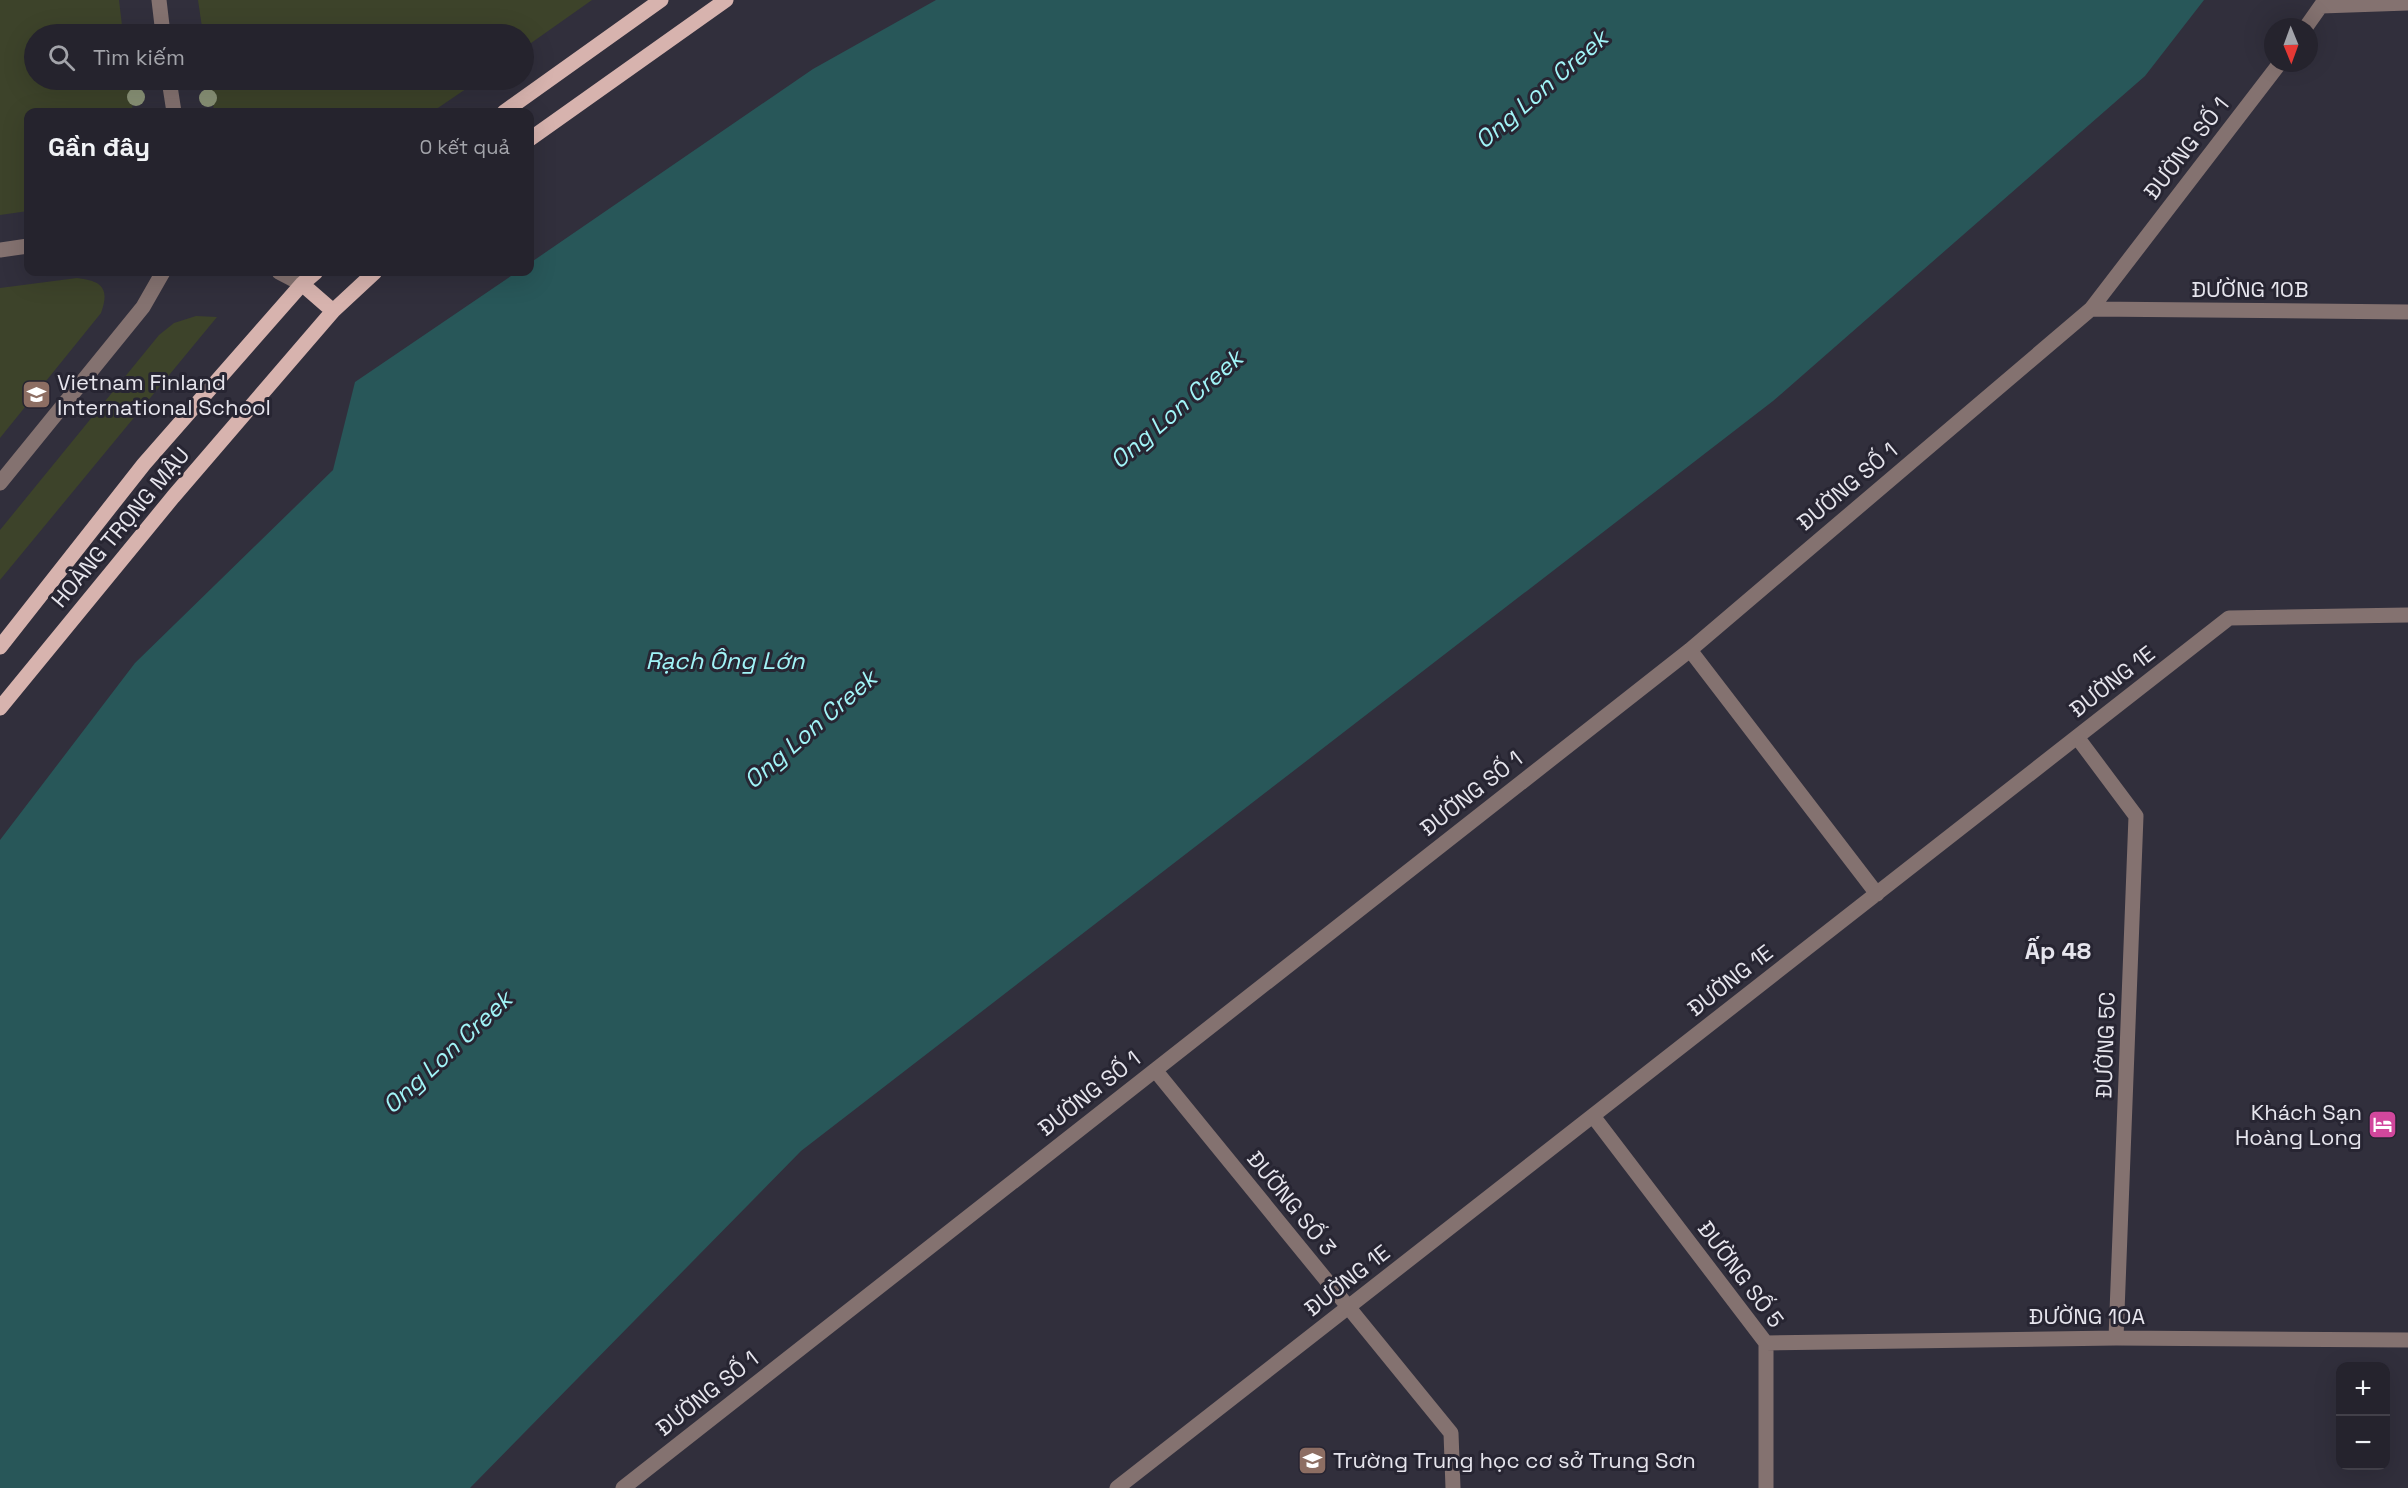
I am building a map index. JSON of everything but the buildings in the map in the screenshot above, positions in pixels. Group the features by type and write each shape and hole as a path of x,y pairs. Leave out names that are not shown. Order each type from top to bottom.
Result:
{"main road":[{"path":"534,137 726,0"},
{"path":"509,108 656,1"},
{"name":"HOÀNG TRỌNG MẬU","path":"0,646 144,464 311,276"},
{"name":"HOÀNG TRỌNG MẬU","path":"0,708 173,497 333,311 371,276"},
{"path":"302,284 333,311"}],"street":[{"path":"159,0 163,24"},
{"path":"2312,18 2323,3 2408,3"},
{"name":"ĐƯỜNG SỐ 1","path":"623,1488 1690,650 2091,309 2273,72"},
{"path":"171,90 173,108"},
{"path":"0,250 24,247"},
{"path":"0,483 143,307 161,276"},
{"path":"287,276 302,284"},
{"name":"ĐƯỜNG 10B","path":"2091,309 2408,312"},
{"name":"ĐƯỜNG 1E","path":"1117,1488 2229,618 2408,615"},
{"path":"1690,650 1877,894"},
{"name":"ĐƯỜNG 5C","path":"2078,737 2136,816 2116,1338"},
{"name":"ĐƯỜNG SỐ 3","path":"1155,1070 1451,1433 1453,1488"},
{"name":"ĐƯỜNG SỐ 5","path":"1593,1116 1766,1343 1766,1488"},
{"name":"ĐƯỜNG 10A","path":"1766,1343 2116,1338 2408,1340"}],"shaded area":[{"path":"0,0 119,0 122,24 24,24 24,90 130,90 132,108 24,108 24,212 0,215"},
{"path":"198,0 592,0 534,41 534,24 202,24"},
{"path":"211,90 464,90 438,108 214,108"},
{"path":"77,278 93,281 102,287 105,297 101,313 0,438 0,288"},
{"path":"196,316 217,317 0,580 0,530 159,335 174,323"}],"water":[{"name":"Rạch Ông Lớn","path":"936,0 2204,0 2145,76 1773,401 801,1151 470,1488 0,1488 0,840 135,663 333,470 355,382 511,276 534,276 534,260 813,69"}],"place":[{"name":"Vietnam Finland International School","path":"36,395"},
{"name":"Khách Sạn Hoàng Long","path":"2383,1125"},
{"name":"Trường Trung học cơ sở Trung Sơn","path":"1312,1460"}],"district":[{"name":"Ấp 48","path":"2058,950"}],"water label":[{"name":"Ong Lon Creek","path":"1541,89"},
{"name":"Ong Lon Creek","path":"1176,409"},
{"name":"Ong Lon Creek","path":"810,729"},
{"name":"Ong Lon Creek","path":"447,1052"}]}
